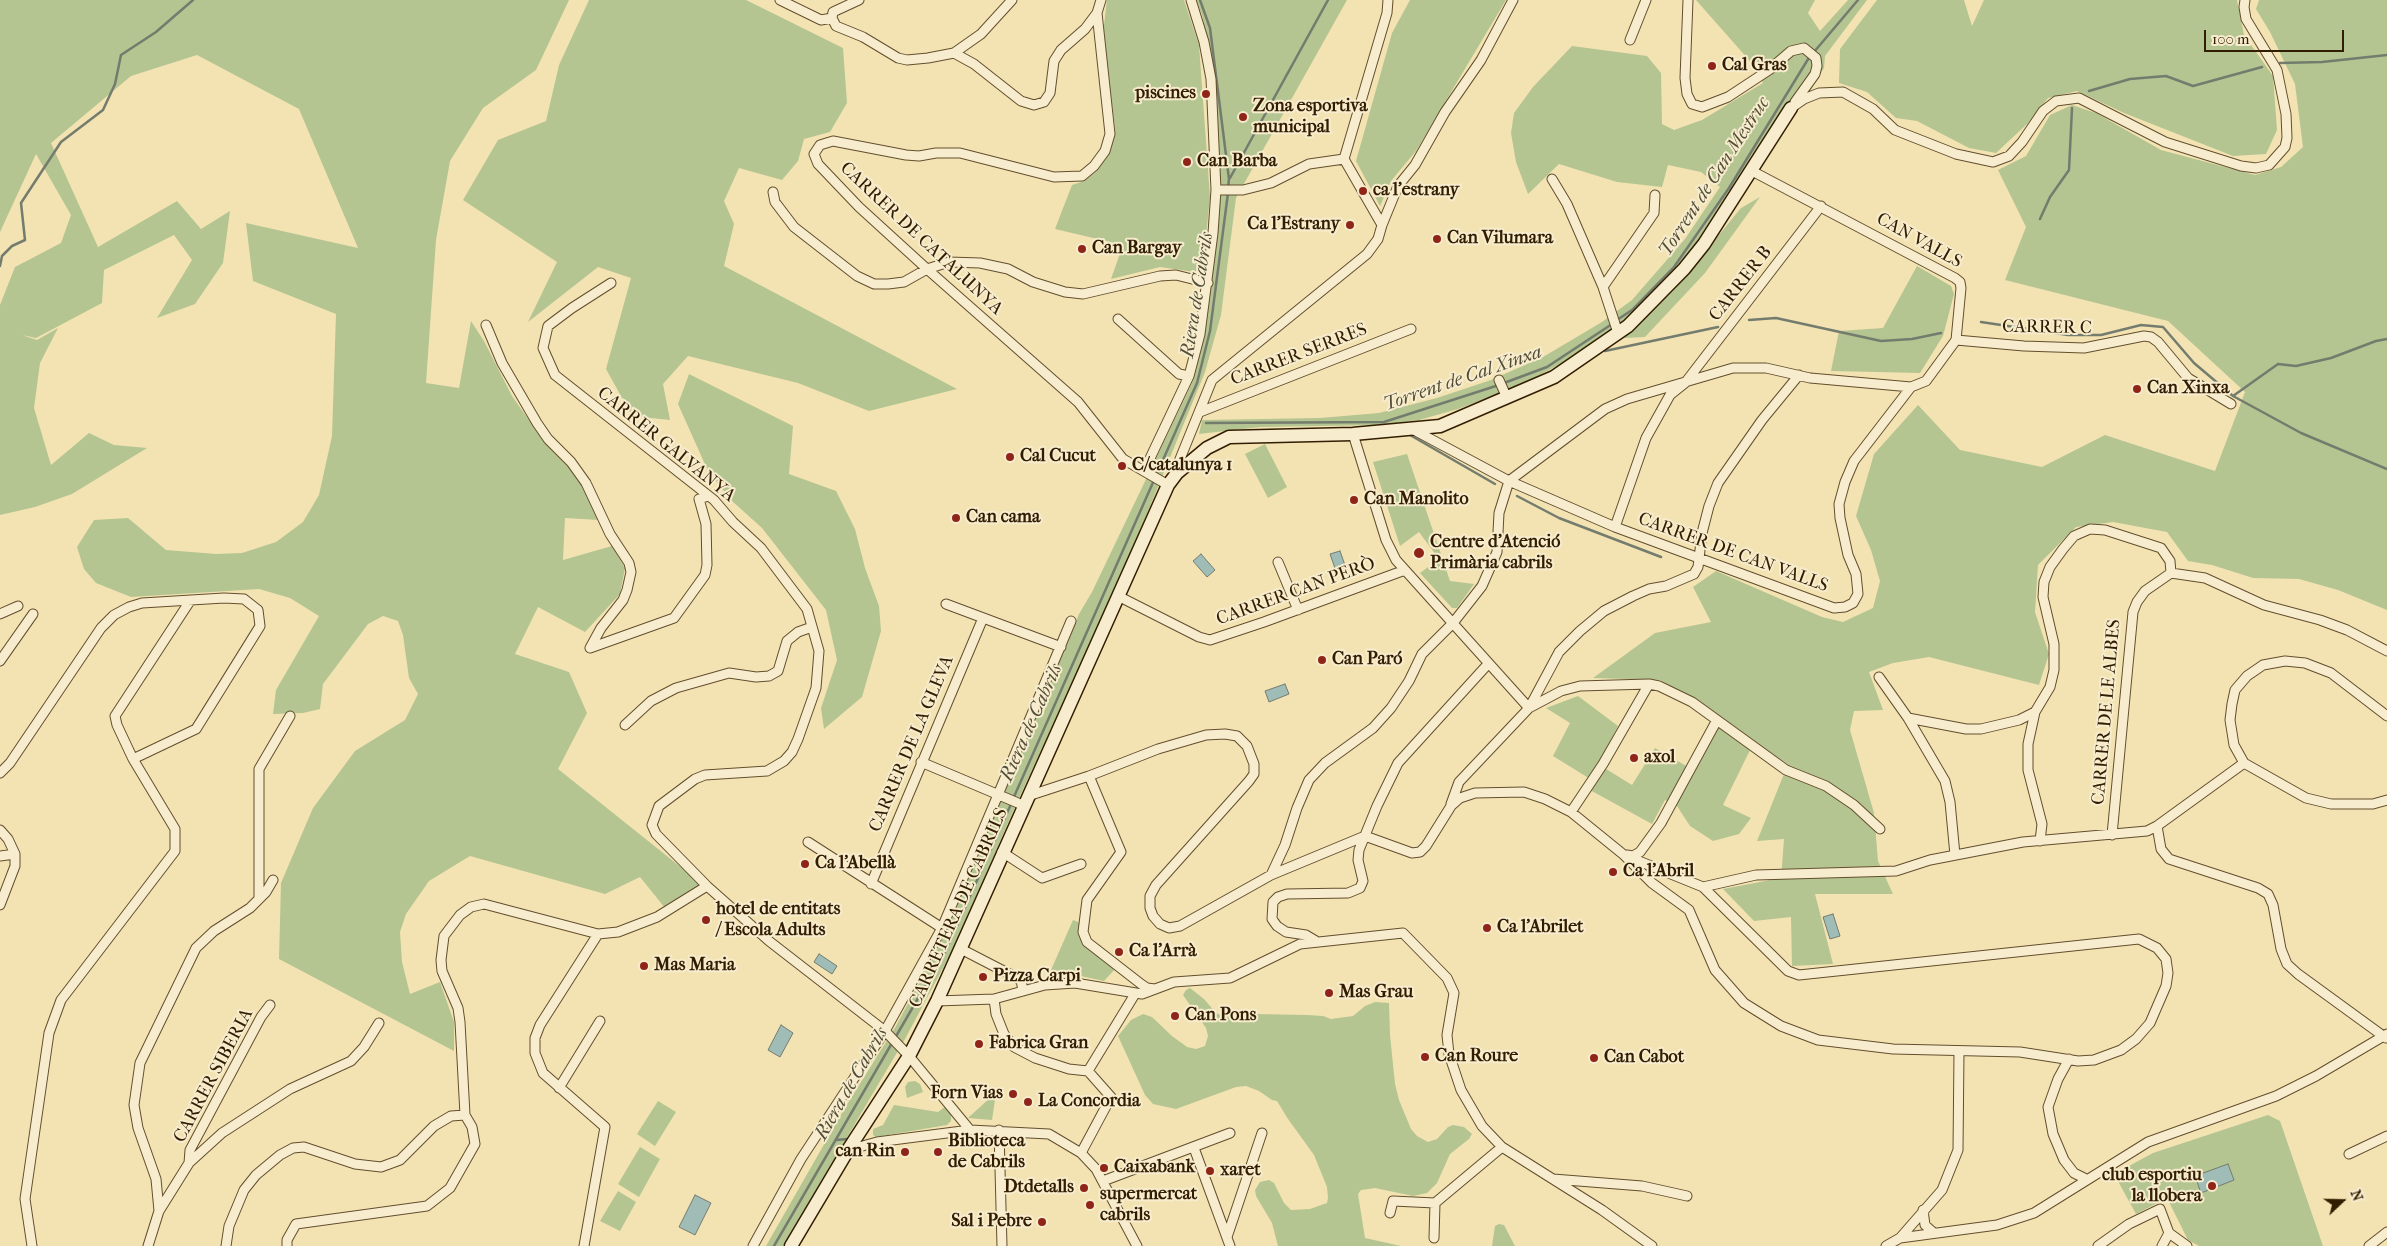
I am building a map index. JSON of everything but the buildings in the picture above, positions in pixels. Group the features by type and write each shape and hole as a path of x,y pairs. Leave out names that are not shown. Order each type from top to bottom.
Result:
{"street":[{"path":"780,0 820,20 832,18"},
{"path":"859,0 834,12 832,18 836,26 864,36 898,58 921,59 954,52 981,34 1012,0"},
{"path":"954,52 974,64 1021,101 1034,105 1044,102 1050,93 1054,62 1061,50 1085,29 1096,13 1101,0"},
{"path":"1147,473 1189,376 1200,334 1224,190 1211,79 1204,42 1191,0"},
{"path":"1382,225 1344,159 1387,13 1388,0"},
{"path":"1177,473 1180,459 1212,380 1367,254 1378,239 1398,186 1415,165 1445,112 1481,60 1513,0"},
{"path":"1630,40 1646,0"},
{"path":"1688,0 1685,78 1687,94 1692,104 1702,107 1728,97 1769,70 1790,51 1804,48 1816,58 1817,66 1815,74 1791,108"},
{"path":"1791,108 1804,99 1819,93 1843,92 1874,109 1895,130 1956,154 1993,162 2009,156 2022,142 2042,111 2056,101 2078,98 2165,142 2241,166 2256,168 2269,165 2285,148 2287,138 2286,114 2277,70 2246,18 2245,0"},
{"name":"CARRER DE CATALUNYA","path":"1096,13 1110,134 1105,151 1094,166 1082,176 1054,177 960,152 920,156 833,141 820,145 814,154 818,164 927,269 1078,402 1123,459 1165,483"},
{"name":"CARRETERA DE CABRILS","path":"791,1246 937,1001 1024,801 1118,596 1165,483 1207,448 1229,437 1353,434 1440,426 1505,394 1554,377 1617,330 1662,293 1704,244 1791,108"},
{"path":"1224,190 1243,190 1271,183 1309,164 1344,159"},
{"name":"CAN VALLS","path":"1752,171 1821,206 1960,282 1956,340"},
{"path":"1552,179 1567,204 1603,287 1617,330"},
{"path":"773,192 775,202 794,227 857,276 874,284 904,282 927,269 949,262 980,263 1008,269 1033,282 1065,292 1083,294 1160,276 1176,275 1208,283"},
{"path":"1603,287 1654,214 1655,195"},
{"name":"CARRER B","path":"1615,527 1646,438 1670,395 1685,383 1821,206"},
{"name":"CARRER GALVANYA","path":"611,283 548,326 543,348 555,375 708,496 761,548 807,609 819,651 816,688 798,739 792,752 784,761 767,771 705,774 695,779 659,806 655,812 652,824 656,834 707,886"},
{"path":"1118,319 1179,374 1189,376"},
{"path":"486,325 502,364 536,423 548,439 571,462 586,483 610,534 629,563 631,572 623,600 601,628 590,648 674,618 705,575 707,565 706,524 699,500 708,496"},
{"name":"CARRER SERRES","path":"1200,412 1411,329"},
{"name":"CARRER C","path":"1956,340 2024,346 2084,348 2144,336 2151,337 2158,342 2188,378 2232,404"},
{"path":"1271,875 1285,845 1296,808 1310,780 1325,763 1373,728 1391,708 1409,681 1422,654 1454,623 1482,586 1497,552 1499,513 1509,481 1616,403 1733,368 1766,368 1799,375 1911,387 1926,381 1956,340"},
{"path":"921,762 1024,801 1158,750 1206,736 1225,734 1236,736 1247,746 1252,755 1254,774 1156,885 1150,896 1150,908 1160,924 1169,928 1180,926 1271,875 1365,836 1412,853 1420,852 1426,846 1451,806 1459,782 1529,708 1559,652 1604,611 1633,596 1686,579 1698,567 1702,533 1709,506 1718,483 1753,433 1799,375"},
{"path":"1499,380 1505,394"},
{"name":"CARRER DE CAN VALLS","path":"1412,429 1509,481 1615,527 1834,608 1845,607 1853,602 1858,594 1859,586 1842,531 1839,504 1841,492 1854,461 1911,387"},
{"path":"1353,434 1386,540 1396,560 1529,708"},
{"path":"2040,840 2042,824 2028,770 2028,744 2035,712 2050,687 2055,660 2054,644 2043,597 2044,582 2050,566 2074,536 2090,528 2105,530 2151,544 2161,548 2166,554 2170,561 2171,573 2205,578 2264,605 2320,620 2347,630 2387,651"},
{"path":"1278,562 1298,610"},
{"name":"CARRER CAN PERÒ","path":"1118,596 1199,637 1210,640 1221,638 1405,570"},
{"name":"CARRER DE LE ALBES","path":"2112,835 2133,612 2137,602 2145,592 2171,573"},
{"path":"0,773 10,763 101,628 114,615 142,603 224,598 244,599 258,610 260,626 196,729 134,759"},
{"path":"32,1246 25,1198 49,1034 60,1000 175,851 175,829 134,759 117,725 115,716 190,601"},
{"path":"946,604 1061,647"},
{"path":"0,614 18,606"},
{"path":"0,661 33,614"},
{"name":"CARRER DE LA GLEVA","path":"871,884 983,618"},
{"path":"753,1246 801,1159 888,1034 942,928 1002,794 1071,621"},
{"path":"625,725 651,701 676,688 729,674 756,677 769,676 778,671 787,641 798,632 812,627"},
{"path":"0,648 12,642"},
{"path":"2387,716 2331,673 2305,664 2285,660 2263,665 2247,676 2235,690 2230,720 2234,745 2244,763 2306,798 2331,804 2373,804 2387,800"},
{"path":"1316,941 1306,936 1286,932 1277,926 1272,919 1274,902 1278,897 1287,894 1348,893 1360,888 1363,881 1358,860 1359,850 1398,763 1488,664"},
{"path":"1879,677 1908,718 1945,781 1950,802 1955,855"},
{"path":"1529,708 1561,691 1580,686 1649,684 1659,686 1692,702 1786,770 1826,786 1854,805 1880,829"},
{"path":"1571,812 1608,756 1649,684"},
{"path":"1908,718 1966,729 1981,729 2019,720 2035,712"},
{"path":"259,899 259,769 290,716"},
{"path":"1624,855 1633,856 1640,852 1649,841 1717,720"},
{"path":"1703,887 1756,875 1896,871 1930,860 2040,840 2147,831 2157,826 2244,763"},
{"path":"1089,776 1121,852 1087,900 1082,932 1087,942 1140,984 1147,988 1156,989"},
{"path":"1451,806 1460,798 1475,793 1524,792 1545,799 1571,812 1624,855 1652,883 1689,910 1696,922 1709,959 1722,981 1744,1004 1781,1026 1818,1040 1893,1049 2020,1052 2069,1059 2094,1060 2115,1053 2136,1039 2150,1023 2160,1004 2168,973 2166,959 2157,948 2140,939 2128,939 1799,975 1788,971 1703,887 1624,855"},
{"path":"1900,1238 1996,1225 2034,1212 2148,1142 2276,1096 2316,1076 2386,1036 2298,974 2288,964 2282,949 2273,905 2268,894 2258,888 2170,859 2162,849 2157,826"},
{"path":"0,830 8,839 15,854 15,866 0,905"},
{"path":"808,842 942,928"},
{"path":"1002,852 1042,878 1081,864"},
{"path":"0,856 15,854"},
{"path":"159,1212 156,1179 138,1128 134,1105 140,1063 196,948 214,931 250,908 273,880"},
{"path":"287,1246 287,1240 296,1224 427,1206 450,1188 475,1144 472,1127 465,1116 458,1008 442,971 441,960 444,936 452,923 471,907 484,904 598,934 618,932 657,918 707,886 769,941 888,1034 906,1053 965,1128"},
{"path":"937,1001 994,999 1045,985 1075,983 1135,994 1182,980 1230,978 1300,944 1403,933 1446,978 1454,992 1447,1035 1453,1072 1474,1115 1502,1146 1550,1179 1602,1210 1652,1246"},
{"path":"584,1246 605,1128 548,1079 540,1067 535,1053 535,1038 540,1025 598,934"},
{"path":"961,949 1021,980 1023,991"},
{"path":"1088,1071 1135,994"},
{"path":"994,999 996,1014 1004,1034 1014,1047 1035,1058 1060,1066 1088,1071 1111,1097 1081,1153"},
{"name":"CARRER SIBERIA","path":"188,1163 190,1150 261,1016 270,1005"},
{"path":"559,1088 600,1021"},
{"path":"148,1246 159,1212 188,1163 222,1133 290,1088 351,1061 364,1047 379,1023"},
{"path":"1886,1246 1900,1238 1942,1190 1958,1150 1958,1052"},
{"path":"2069,1059 2058,1079 2048,1107 2054,1134 2064,1160 2074,1173 2086,1179"},
{"path":"226,1246 229,1226 244,1190 256,1175 280,1155 293,1148 304,1147 355,1164 381,1167 400,1160 434,1126 451,1116 465,1116"},
{"path":"848,1150 877,1142 965,1128 1048,1134 1081,1153 1096,1169 1137,1246"},
{"path":"999,1130 1002,1246"},
{"path":"1103,1181 1230,1133"},
{"path":"1228,1242 1262,1133"},
{"path":"2349,1154 2387,1136"},
{"path":"1390,1213 1393,1201 1435,1203 1502,1146"},
{"path":"1194,1148 1228,1242"},
{"path":"1550,1179 1642,1186 1686,1196"},
{"path":"1434,1238 1435,1203"},
{"path":"1923,1210 1925,1225 1934,1233"},
{"path":"2098,1246 2129,1224 2160,1210 2169,1232 2187,1246"},
{"path":"2162,1246 2169,1232"},
{"path":"2369,1246 2387,1232"},
{"path":"2113,1246 2117,1233"}],"green space":[{"path":"0,0 569,0 536,70 483,108 450,161 436,240 426,383 459,388 471,321 484,341 512,396 545,443 567,465 582,484 599,520 565,518 563,560 612,546 625,568 620,594 585,632 538,607 515,654 569,672 587,713 558,769 702,884 665,908 640,877 605,894 470,856 429,881 406,914 400,932 402,962 410,994 440,982 454,1022 454,1051 279,959 281,883 313,808 355,751 405,720 418,694 409,678 403,635 398,621 383,616 368,624 323,684 320,709 303,713 273,714 276,690 319,616 290,598 259,589 131,597 96,583 84,569 77,547 94,520 128,518 166,550 216,554 242,553 276,542 303,522 319,495 332,436 336,314 253,281 246,223 358,248 299,109 197,55 131,76 51,143 98,247 177,201 201,229 230,211 223,263 195,304 157,318 192,260 174,235 104,270 102,303 36,338 22,335 37,340 58,328 40,363 34,408 51,465 89,433 114,445 147,448 72,494 35,507 0,515 0,305 15,267 61,243 71,215 36,154 0,232"},
{"path":"589,0 746,0 843,48 847,103 830,132 804,139 798,161 782,180 739,168 724,201 734,224 724,266 957,389 869,411 798,383 688,356 663,384 670,420 632,416 606,369 631,278 598,267 528,322 557,262 463,200 498,140 546,121 559,65"},
{"path":"1107,0 1184,0 1199,45 1210,197 1204,256 1201,268 1195,272 1160,267 1111,279 1123,245 1055,229 1072,185 1084,181 1096,172 1109,152 1115,128 1103,33"},
{"path":"1196,0 1347,0 1236,198 1221,315 1205,372 1117,587 1019,798 951,953 905,1039 783,1246 766,1246 846,1106 896,1026 947,930 1079,614 1092,592 1192,383 1200,349 1213,257 1210,52 1202,15"},
{"path":"1410,0 1506,0 1416,151 1391,181 1380,206 1356,161 1392,33"},
{"path":"1696,0 1815,0 1808,13 1820,31 1848,0 1867,0 1825,56 1824,68 1810,91 1803,86 1704,237 1626,321 1575,356 1523,384 1458,409 1419,420 1382,425 1260,427 1199,434 1202,420 1320,418 1379,413 1437,398 1491,380 1543,357 1602,322 1632,300 1685,239 1720,187 1701,172 1668,165 1662,187 1617,182 1559,164 1528,194 1516,162 1511,133 1514,113 1533,87 1572,46 1647,56 1661,73 1662,124 1674,130 1702,120 1763,83 1756,68"},
{"path":"1877,0 1964,0 1972,26 1984,0 2237,0 2244,35 2273,76 2277,130 2266,154 2233,156 2124,113 2077,91 2048,98 2027,124 1996,153 1969,148 1917,121 1896,118 1867,92 1839,83 1840,49"},
{"path":"2259,0 2387,0 2387,610 2338,590 2299,579 2253,578 2212,565 2188,561 2167,532 2113,522 2076,527 2038,565 2035,612 2049,654 2039,685 1929,657 1893,663 1869,672 1883,710 1854,711 1850,730 1874,813 1878,861 1893,894 1815,894 1833,964 1792,966 1791,917 1754,921 1723,889 1781,878 1784,839 1757,841 1788,764 1754,742 1723,805 1751,818 1739,834 1713,841 1690,826 1677,806 1665,800 1652,824 1590,790 1595,782 1553,756 1570,723 1546,708 1578,696 1618,726 1598,764 1632,785 1655,748 1695,771 1721,717 1660,680 1593,678 1655,633 1711,622 1693,587 1716,571 1822,617 1843,622 1873,608 1880,581 1871,550 1856,516 1874,454 1918,405 1960,450 2042,467 2105,435 2215,471 2245,392 2168,321 2005,280 2026,227 1998,170 2026,156 2050,115 2072,105 2096,113 2161,150 2255,175 2281,167 2303,147 2295,84 2270,32 2256,9"},
{"path":"1760,197 1705,273 1645,337 1624,338 1673,291 1741,208"},
{"path":"1917,266 1951,286 1954,294 1943,336 1920,373 1831,371 1839,331 1883,328"},
{"path":"689,374 793,426 789,474 836,491 855,529 865,568 879,606 881,631 862,697 824,729 821,708 837,660 826,610 762,528 732,501 708,471 678,404"},
{"path":"1265,444 1287,487 1268,498 1245,454"},
{"path":"1407,454 1450,581 1474,584 1457,608 1452,608 1420,573 1439,559 1419,532 1400,546 1373,462"},
{"path":"1073,920 1081,923 1079,935 1085,944 1116,968 1104,981 1076,975 1051,976 1051,970"},
{"path":"1190,988 1204,999 1216,1013 1225,1017 1254,1014 1307,1015 1323,1016 1331,1019 1353,1016 1365,1006 1375,1002 1389,1003 1395,1084 1399,1100 1411,1129 1417,1136 1428,1142 1437,1139 1448,1127 1453,1125 1464,1127 1472,1134 1469,1139 1450,1154 1437,1183 1427,1193 1413,1196 1375,1188 1361,1190 1358,1194 1365,1238 1401,1246 1278,1246 1272,1223 1256,1196 1255,1190 1260,1182 1269,1180 1274,1183 1284,1203 1291,1210 1310,1209 1327,1203 1328,1198 1327,1187 1314,1155 1277,1101 1246,1086 1236,1087 1176,1109 1153,1104 1145,1095 1118,1036 1131,1020 1143,1014 1152,1017 1187,1047 1196,1049 1205,1046 1208,1036 1206,1028 1183,995"},
{"path":"915,1081 920,1084 923,1092 907,1098 905,1087 908,1082"},
{"path":"992,1096 995,1100 992,1120 968,1118"},
{"path":"658,1101 676,1112 655,1146 637,1134"},
{"path":"894,1105 938,1112 946,1106 951,1114 951,1121 947,1125 876,1137 873,1135 873,1129 883,1125"},
{"name":"club esportiu la llobera","path":"2268,1115 2280,1121 2323,1246 2199,1246 2188,1240 2167,1198 2136,1214 2114,1174 2153,1153"},
{"path":"640,1147 660,1159 639,1197 618,1184"},
{"path":"618,1191 636,1202 620,1231 600,1221"},
{"path":"1499,1224 1504,1225 1515,1246 1492,1246 1495,1226"}],"water":[{"path":"1340,551 1347,571 1337,574 1330,554"},
{"path":"1201,554 1215,570 1207,577 1193,561"},
{"path":"1285,684 1289,694 1269,702 1265,691"},
{"path":"1833,914 1840,936 1830,939 1823,917"},
{"path":"819,954 837,966 832,974 814,962"},
{"path":"781,1025 793,1033 780,1057 768,1050"},
{"path":"2228,1164 2234,1180 2201,1193 2195,1176"},
{"path":"695,1195 711,1203 695,1235 679,1227"}],"waterway":[{"path":"0,266 2,256 12,246 25,240 21,203 61,142 103,110 115,84 121,55 156,32 193,0"},
{"path":"1200,0 1210,28 1229,179 1228,188"},
{"path":"1230,178 1328,0"},
{"name":"Torrent de Can Mestruc","path":"1814,52 1858,0"},
{"path":"2280,63 2322,62 2387,55"},
{"name":"Torrent de Can Mestruc","path":"1617,320 1632,310 1674,267 1729,188 1810,56"},
{"path":"2089,91 2130,79 2166,76 2193,86 2262,67"},
{"path":"2040,219 2050,197 2069,170 2072,108"},
{"name":"Riera de Cabrils","path":"1013,799 1197,383 1210,331 1228,193"},
{"name":"Torrent de Cal Xinxa","path":"1749,320 1776,318 1881,341 1912,339 1941,333"},
{"name":"Torrent de Cal Xinxa","path":"1981,322 2068,335 2101,335 2141,325 2163,327 2194,363 2233,396 2301,433 2387,469"},
{"name":"Torrent de Cal Xinxa","path":"1504,383 1547,367 1612,324"},
{"name":"Torrent de Cal Xinxa","path":"1605,351 1718,327"},
{"path":"2233,396 2278,364 2296,366 2331,358 2376,341 2387,339"},
{"name":"Torrent de Cal Xinxa","path":"1206,423 1384,422 1499,385"},
{"path":"1410,435 1495,484"},
{"path":"1517,496 1559,518 1661,557"},
{"name":"Riera de Cabrils","path":"895,1038 946,950 1011,804"},
{"name":"Riera de Cabrils","path":"774,1246 892,1043"},
{"path":"836,1140 848,1139"}],"place":[{"name":"Cal Gras","path":"1712,66"},
{"name":"piscines","path":"1206,94"},
{"name":"Zona esportiva municipal","path":"1243,117"},
{"name":"Can Barba","path":"1187,162"},
{"name":"ca l'estrany","path":"1363,191"},
{"name":"Ca l'Estrany","path":"1350,225"},
{"name":"Can Vilumara","path":"1437,239"},
{"name":"Can Bargay","path":"1082,249"},
{"name":"Can Xinxa","path":"2137,389"},
{"name":"Cal Cucut","path":"1010,457"},
{"name":"C/catalunya 1","path":"1122,466"},
{"name":"Can Manolito","path":"1354,500"},
{"name":"Can cama","path":"956,518"},
{"name":"Centre d'Atenció Primària cabrils","path":"1419,553"},
{"name":"Can Paró","path":"1322,660"},
{"name":"axol","path":"1634,758"},
{"name":"Ca l'Abellà","path":"805,864"},
{"name":"Ca l'Abril","path":"1613,872"},
{"name":"hotel de entitats / Escola Adults","path":"706,920"},
{"name":"Ca l'Abrilet","path":"1487,928"},
{"name":"Ca l'Arrà","path":"1119,952"},
{"name":"Mas Maria","path":"644,966"},
{"name":"Pizza Carpi","path":"983,977"},
{"name":"Mas Grau","path":"1329,993"},
{"name":"Can Pons","path":"1175,1016"},
{"name":"Fabrica Gran","path":"979,1044"},
{"name":"Can Roure","path":"1425,1057"},
{"name":"Can Cabot","path":"1594,1058"},
{"name":"Forn Vias","path":"1013,1094"},
{"name":"La Concordia","path":"1028,1102"},
{"name":"can Rin","path":"905,1152"},
{"name":"Biblioteca de Cabrils","path":"938,1152"},
{"name":"Caixabank","path":"1104,1168"},
{"name":"xaret","path":"1210,1171"},
{"name":"club esportiu la llobera","path":"2212,1186"},
{"name":"Dtdetalls","path":"1084,1188"},
{"name":"supermercat cabrils","path":"1090,1205"},
{"name":"Sal i Pebre","path":"1042,1222"}]}
